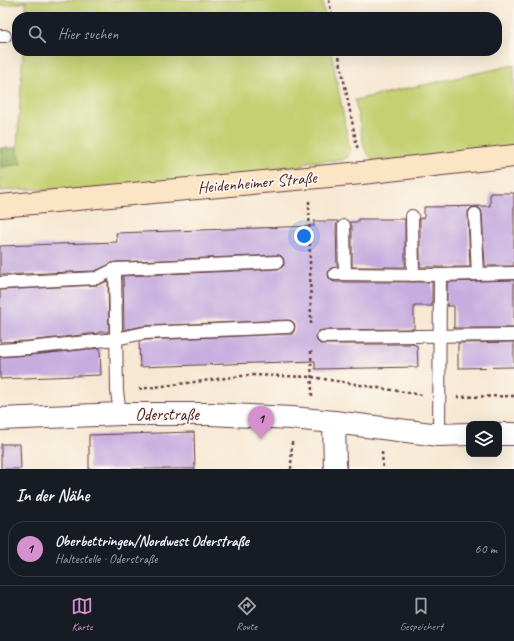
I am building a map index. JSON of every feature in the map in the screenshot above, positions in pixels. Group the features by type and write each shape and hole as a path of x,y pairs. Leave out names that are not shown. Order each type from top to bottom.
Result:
{"street":[{"name":"Heidenheimer Straße","path":"0,206 362,173 514,156"},
{"name":"Oderstraße","path":"0,419 120,414 210,414 292,418 439,435 466,434"},
{"path":"334,422 335,469"},
{"path":"502,434 514,434"}],"lane":[{"path":"475,214 478,274"},
{"path":"412,216 413,275"},
{"path":"344,226 340,274 440,275 514,273"},
{"path":"0,283 98,278 115,269 277,262"},
{"path":"115,269 117,391 120,414"},
{"path":"439,435 440,275"},
{"path":"0,350 116,339 144,333 288,327"},
{"path":"324,337 514,335"}],"path":[{"path":"329,0 331,12"},
{"path":"339,56 362,173"},
{"path":"308,178 310,247"},
{"path":"117,391 250,375 312,377 440,398 514,396"},
{"path":"290,469 292,418"}],"green space":[{"path":"0,0 322,0 324,12 26,12 26,2 0,6"},
{"path":"23,56 332,56 350,150 348,157 342,160 307,162 296,172 75,191 23,189 0,191 0,167 22,164 17,148"},
{"path":"514,65 514,149 374,161 367,153 364,147 355,100"},
{"path":"0,148 17,148 22,164 0,167"}],"building":[{"path":"490,193 514,193 514,266 485,266 482,214 478,207 475,207 468,211 470,267 420,267 420,218 424,218 424,207 490,206"},
{"path":"358,219 405,219 405,267 352,267 352,226 350,222 358,222"},
{"path":"314,221 338,221 336,226 337,267 331,268 328,274 332,281 432,282 432,306 414,306 414,329 323,330 316,334 317,341 320,344 414,344 417,345 418,367 315,369 315,361 140,367 139,342 145,340 292,334 295,326 292,321 288,320 144,326 124,330 123,276 277,269 284,265 283,258 280,255 115,262 95,271 0,275 0,246 117,242 116,233 314,226"},
{"path":"514,280 514,328 454,328 454,306 447,306 447,282"},
{"path":"108,281 109,332 28,341 0,342 0,290 97,285"},
{"path":"514,342 514,367 458,368 458,343"},
{"path":"100,348 101,375 0,379 0,357"},
{"path":"194,432 195,469 89,469 89,435"},
{"path":"1,444 20,444 21,469 1,469"}],"place":[{"name":"Oberbettringen/Nordwest Oderstraße","path":"261,439"}]}
